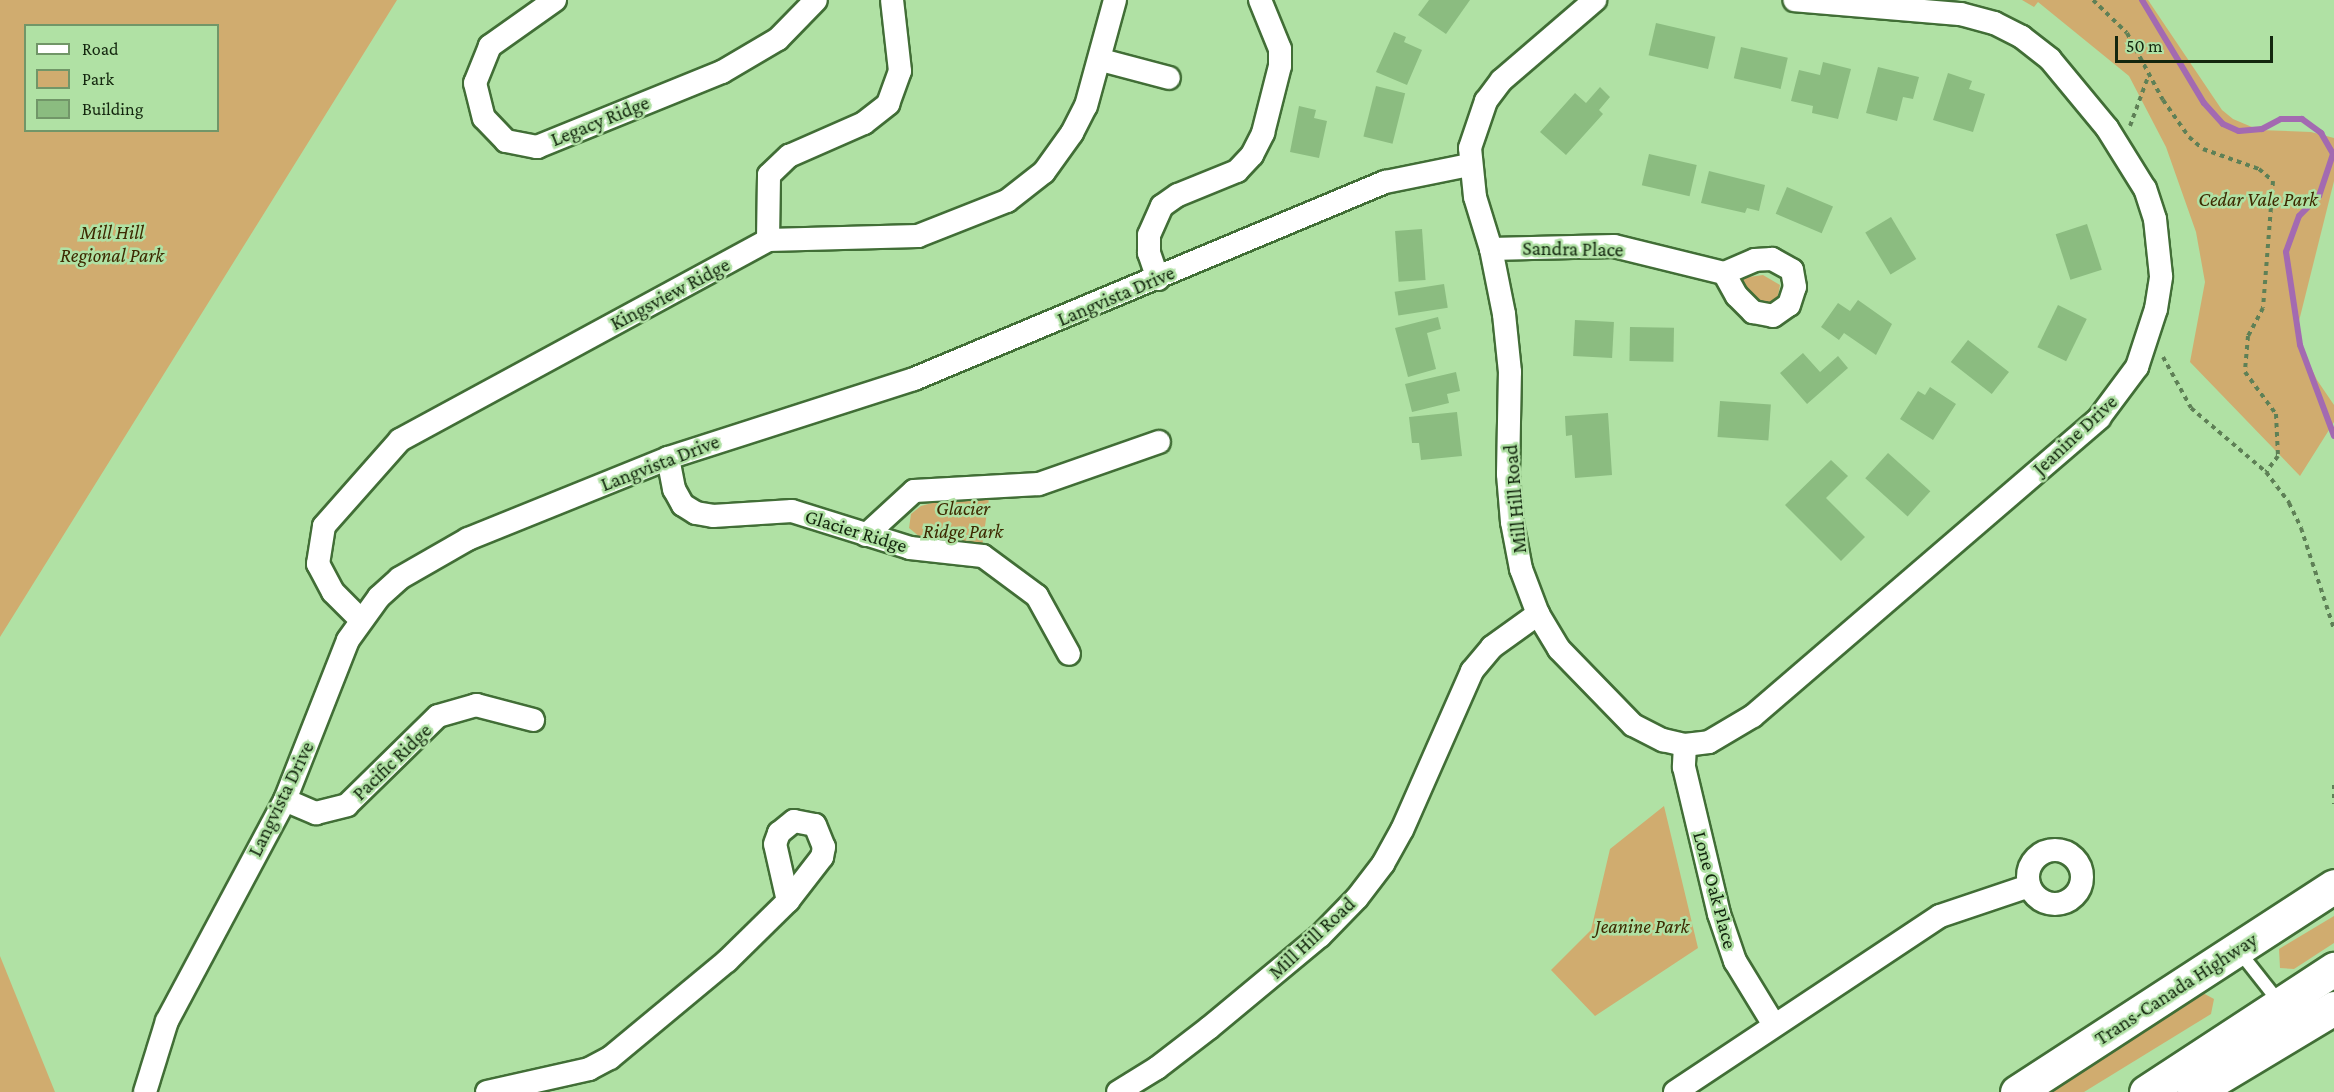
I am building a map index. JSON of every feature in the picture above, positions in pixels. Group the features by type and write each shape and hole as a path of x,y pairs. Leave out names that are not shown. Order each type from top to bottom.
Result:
{"highway":[{"name":"Trans-Canada Highway","path":"2017,1092 2334,886"},
{"path":"2146,1092 2334,969"},
{"path":"2194,1092 2334,1008"}],"street":[{"name":"Legacy Ridge","path":"555,0 490,46 476,83 484,118 506,141 537,147 722,72 778,39 816,0"},
{"path":"768,240 769,175 789,156 864,123 888,104 900,71 892,0"},
{"name":"Kingsview Ridge","path":"360,620 333,591 318,564 324,526 400,440 768,240 918,236 1006,201 1044,172 1072,134 1101,60 1115,0"},
{"path":"1158,279 1149,253 1149,235 1162,206 1237,171 1252,155 1263,133 1280,66 1280,49 1260,0"},
{"name":"Mill Hill Road","path":"1118,1092 1157,1068 1209,1029 1320,936 1357,898 1383,864 1402,830 1472,671 1492,647 1538,614 1521,569 1512,522 1508,474 1510,372 1504,314 1491,249 1469,165 1475,127 1502,80 1594,0"},
{"name":"Jeanine Drive","path":"1538,614 1559,649 1633,725 1663,740 1685,745 1709,742 1753,716 2090,426 2126,385 2147,342 2161,276 2160,246 2145,189 2090,102 2050,58 2022,37 1994,23 1960,14 1795,0"},
{"path":"1101,60 1169,78"},
{"name":"Langvista Drive","path":"145,1092 154,1055 182,990 285,800 335,668 360,620 400,578 431,557 668,458 915,379 1385,182 1469,165"},
{"name":"Sandra Place","path":"1491,249 1614,246 1724,273"},
{"path":"866,535 914,491 1039,484 1159,442"},
{"name":"Glacier Ridge","path":"668,458 674,489 683,505 696,513 713,516 792,511 910,548 983,556 1037,596 1069,654"},
{"name":"Pacific Ridge","path":"285,800 316,813 347,805 438,716 476,705 533,720"},
{"name":"Lone Oak Place","path":"1685,745 1684,767 1719,914 1735,962 1774,1025"},
{"path":"1675,1092 1941,916 2029,886"},
{"path":"487,1092 530,1087 589,1069 629,1046 727,961 788,901"}],"lane":[{"path":"2238,949 2280,1004"}],"path":[{"path":"2093,0 2127,33 2189,137 2203,149 2259,169 2273,181 2264,308 2245,351 2245,372 2276,414 2278,456 2266,472"},
{"path":"2115,141 2130,126 2149,73"},
{"path":"2147,342 2167,361 2177,388 2191,408 2266,472 2289,502 2301,528 2334,629"},
{"path":"2334,785 2334,804"}],"green space":[{"name":"Mill Hill Regional Park","path":"0,0 397,0 0,637"},
{"name":"Cedar Vale Park","path":"2022,0 2148,0 2222,110 2233,119 2259,130 2311,132 2334,138 2334,181 2299,321 2300,345 2317,380 2334,405 2334,422 2300,476 2190,362 2205,282 2196,232 2166,147 2129,76 2038,2 2034,7"},
{"path":"1763,275 1780,285 1778,296 1772,303 1756,299 1741,283 1742,278"},
{"name":"Glacier Ridge Park","path":"989,498 982,547 920,537 909,528 911,514 921,506 947,499"},
{"name":"Jeanine Park","path":"1664,806 1698,948 1595,1016 1551,970 1591,930 1610,849"},
{"path":"2334,916 2334,943 2294,969 2280,968 2279,949"},
{"path":"0,956 55,1092 0,1092"},
{"path":"2203,993 2214,999 2211,1014 2084,1092 2048,1092"}],"building":[{"path":"1429,0 1470,0 1446,34 1418,15"},
{"path":"1656,23 1715,37 1708,69 1649,55"},
{"path":"1394,32 1406,37 1404,42 1422,50 1407,85 1376,72"},
{"path":"1741,47 1788,58 1781,89 1734,78"},
{"path":"1823,62 1851,69 1838,119 1812,113 1813,106 1791,101 1799,70 1820,75"},
{"path":"1878,67 1919,77 1913,99 1903,97 1897,121 1866,113"},
{"path":"1948,73 1972,81 1969,89 1985,94 1973,132 1933,120"},
{"path":"1376,86 1405,93 1393,144 1363,136"},
{"path":"1600,87 1610,97 1599,110 1603,114 1566,155 1540,132 1575,93 1586,103"},
{"path":"1299,106 1316,110 1314,118 1327,121 1319,158 1290,152"},
{"path":"1649,154 1697,165 1690,196 1642,185"},
{"path":"1709,171 1765,185 1759,211 1747,208 1745,213 1701,203"},
{"path":"1787,187 1833,207 1822,233 1776,214"},
{"path":"1891,217 1916,259 1891,274 1865,232"},
{"path":"2087,224 2102,270 2070,280 2056,234"},
{"path":"1422,229 1426,280 1399,282 1395,231"},
{"path":"1444,284 1448,308 1398,316 1395,292"},
{"path":"1858,300 1892,324 1876,355 1844,333 1839,340 1821,327 1838,303 1850,311"},
{"path":"2058,305 2087,319 2066,361 2037,347"},
{"path":"1438,317 1441,329 1427,333 1436,369 1408,377 1395,328"},
{"path":"1575,320 1614,322 1612,358 1573,356"},
{"path":"1630,327 1674,328 1673,362 1629,361"},
{"path":"1968,340 2009,372 1992,394 1951,362"},
{"path":"1803,353 1820,372 1838,356 1848,368 1807,404 1780,373"},
{"path":"1456,372 1460,391 1447,394 1449,403 1412,412 1405,384"},
{"path":"1930,387 1956,404 1933,440 1900,419 1918,391 1925,395"},
{"path":"1720,401 1771,405 1768,440 1717,437"},
{"path":"1457,412 1462,456 1421,460 1419,443 1412,443 1409,417"},
{"path":"1608,413 1612,475 1575,478 1572,435 1566,436 1565,416"},
{"path":"1888,453 1930,491 1908,516 1865,478"},
{"path":"1831,460 1848,476 1826,498 1865,537 1841,561 1785,505"}],"waterway":[{"path":"2142,0 2204,103 2223,124 2239,131 2262,129 2281,119 2302,119 2321,133 2333,154 2319,196 2299,216 2286,252 2300,345 2334,436"}]}
